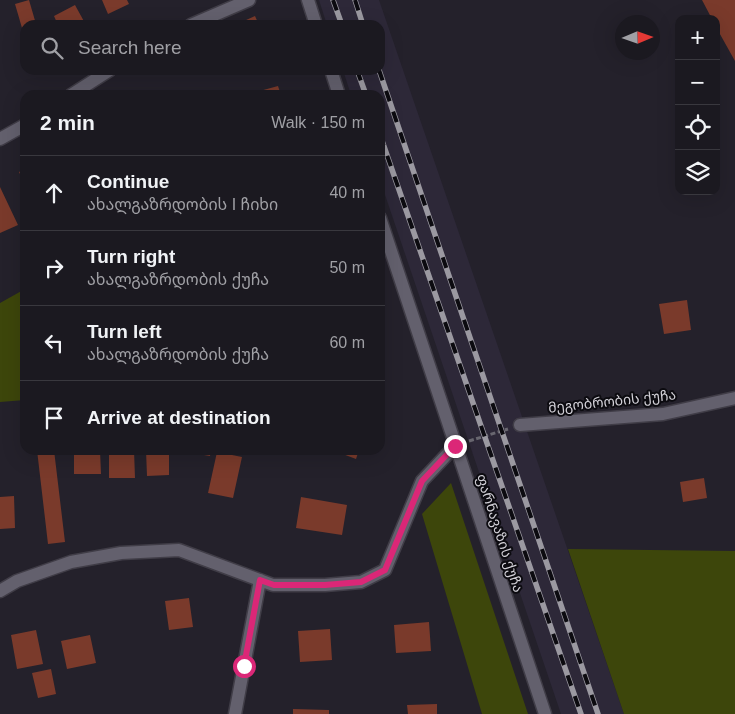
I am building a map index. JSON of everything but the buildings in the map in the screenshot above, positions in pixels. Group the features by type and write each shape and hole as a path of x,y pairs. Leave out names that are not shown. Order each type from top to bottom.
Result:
{"street":[{"path":"203,20 249,0"},
{"path":"308,0 314,20"},
{"path":"79,90 102,75"},
{"path":"333,75 337,90"},
{"path":"0,139 20,127"},
{"name":"ფარნავაზის ქუჩა","path":"385,233 545,714"},
{"name":"მეგობრობის ქუჩა","path":"520,425 663,414 735,398"},
{"path":"0,591 17,581 71,562 121,553 179,550 274,585 325,585 361,582 385,570 422,481 455,446"},
{"path":"235,714 260,580"}],"path":[{"path":"455,446 520,425"}],"shaded area":[{"path":"319,0 379,0 624,714 561,714 385,195 385,90 349,90 345,75 385,75 385,20 325,20"}],"green space":[{"path":"20,292 20,400 0,402 0,303"},
{"path":"451,483 528,714 482,714 422,514"},
{"path":"568,549 735,551 735,714 624,714"}],"railway":[{"path":"333,0 340,20"},
{"path":"355,0 361,20"},
{"path":"359,75 364,90"},
{"path":"381,75 598,714"},
{"path":"385,149 581,714"}],"route":[{"path":"244,666 260,580 274,585 325,585 361,582 385,570 422,481 455,446"}]}
